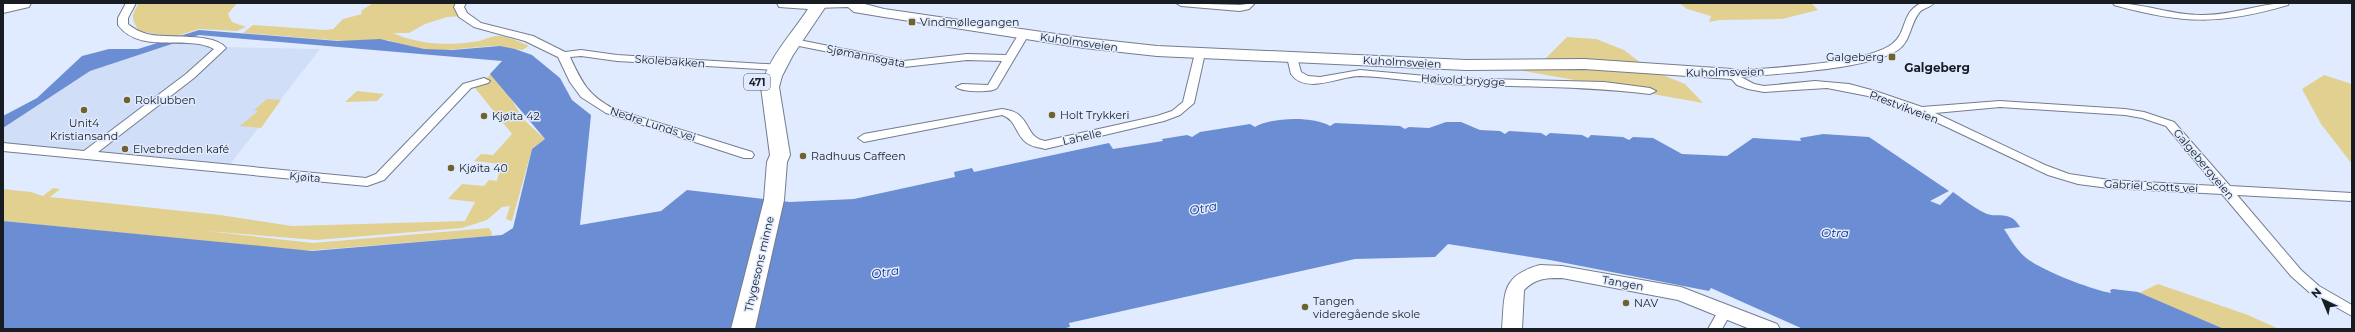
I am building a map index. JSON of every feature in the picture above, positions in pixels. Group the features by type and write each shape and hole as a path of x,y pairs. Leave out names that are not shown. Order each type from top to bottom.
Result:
{"highway":[{"path":"3,7 22,3"}],"main road":[{"path":"785,3 812,4"},
{"name":"471","path":"771,67 794,42 812,4"},
{"name":"471","path":"771,67 812,4"},
{"name":"Thygesons minne","path":"743,329 774,200 777,162 780,157 768,96 771,67"}],"street":[{"path":"462,3 459,7 461,14 472,22 482,27 525,37 563,55"},
{"name":"Kuholmsveien","path":"812,4 850,3 859,9 870,11 1121,48 1466,65 1584,64 1682,72 1732,74 1810,67 1878,55 1895,47 1905,35 1916,10 1929,3"},
{"path":"1181,3 1240,8 1245,7 1250,3"},
{"path":"2118,3 2151,12 2213,20 2235,17 2284,3"},
{"path":"87,155 190,76 221,48 207,44 140,36 126,28 123,24 123,18 131,4"},
{"path":"962,87 991,88 1024,34"},
{"name":"Sjømannsgata","path":"794,42 904,64 967,57 1009,58"},
{"name":"Skolebakken","path":"563,55 582,53 617,58 771,67"},
{"name":"Lahelle","path":"864,138 997,113 1011,114 1019,121 1027,139 1032,142 1051,144 1176,113 1190,99 1200,53"},
{"name":"Nedre Lunds vei","path":"563,55 568,71 580,89 597,105 610,111 748,155"},
{"name":"Høivold brygge","path":"1292,57 1296,74 1303,79 1314,81 1326,80 1353,72 1448,81 1604,85 1650,91"},
{"name":"Prestvikveien","path":"1732,74 1747,84 1766,89 1813,84 1853,88 1918,111 2041,168 2070,179"},
{"name":"Kjøita","path":"3,147 367,182 380,177 467,86 484,81"},
{"name":"Galgebergveien","path":"1918,111 2000,104 2125,112 2144,115 2170,124 2296,273 2314,289 2352,311"},
{"name":"Gabriel Scotts vei","path":"2070,179 2102,184 2352,197"},
{"name":"Tangen","path":"1512,329 1516,288 1524,279 1540,271 1562,272 1681,294 1770,329"},
{"path":"1714,329 1725,311"}],"shaded area":[{"path":"139,3 237,3 228,14 232,22 246,27 237,31 199,29 173,37 139,31 134,23 133,14"},
{"path":"373,3 466,3 462,9 467,16 447,17 425,24 409,33 393,33 403,37 424,42 457,44 500,36 529,46 522,50 493,46 445,50 420,50 388,40 344,41 243,33 253,25 325,30 333,29 343,19 362,14 361,11"},
{"path":"1679,3 1811,3 1818,10 1782,19 1720,20 1709,22 1711,16 1687,9"},
{"path":"1567,37 1596,39 1624,50 1650,70 1685,84 1703,103 1468,61 1542,62"},
{"path":"177,42 224,47 320,49 228,167 3,148 3,128 88,71"},
{"path":"491,74 507,92 524,120 545,139 532,149 512,221 506,219 510,206 502,207 487,220 462,228 316,240 206,231 313,243 489,228 492,233 491,236 304,251 3,221 3,189 31,192 43,196 53,188 60,189 50,197 220,215 292,226 465,221 475,202 448,199 462,184 484,186 489,180 497,181 501,164 474,161 481,154 493,155 512,134 475,88"},
{"path":"2324,75 2352,84 2352,164 2321,124 2302,89"},
{"path":"357,91 384,94 377,101 345,102"},
{"path":"267,99 281,100 261,128 240,126 258,111 254,110"},
{"path":"2158,284 2248,315 2279,329 2224,329 2139,293"}],"water":[{"name":"Otra","path":"199,30 338,41 380,39 424,49 452,50 500,46 532,55 560,78 572,100 591,115 580,225 661,211 687,190 790,202 854,199 955,177 954,172 972,168 974,172 1109,143 1113,149 1163,141 1162,139 1187,135 1192,137 1200,132 1250,124 1255,127 1271,121 1292,119 1314,121 1330,126 1335,123 1400,126 1405,129 1409,127 1429,128 1446,122 1461,122 1480,130 1500,131 1505,134 1509,131 1541,133 1546,136 1550,133 1582,135 1588,138 1591,135 1623,137 1629,140 1633,137 1653,138 1682,154 1727,156 1753,138 1801,141 1800,138 1823,134 1869,137 1949,191 1930,201 1940,205 1953,192 1989,215 2007,216 2016,221 2020,227 2004,229 2021,253 2040,267 2052,273 2102,291 2111,293 2110,290 2113,289 2138,292 2224,329 1803,329 1711,288 1709,291 1550,260 1448,244 1435,257 1355,259 1069,323 1070,327 1062,329 3,329 3,221 312,251 502,235 513,228 532,149 545,139 490,74 502,61 199,35 90,71 3,128 3,116 37,98 82,56 109,49 138,49"}],"place":[{"name":"Vindmøllegangen","path":"912,22"},
{"name":"Galgeberg","path":"1892,57"},
{"name":"Roklubben","path":"127,100"},
{"name":"Unit4 Kristiansand","path":"84,110"},
{"name":"Holt Trykkeri","path":"1052,115"},
{"name":"Kjøita 42","path":"484,116"},
{"name":"Elvebredden kafé","path":"125,149"},
{"name":"Radhuus Caffeen","path":"803,156"},
{"name":"Kjøita 40","path":"451,168"},
{"name":"NAV","path":"1626,303"},
{"name":"Tangen videregående skole","path":"1305,307"}],"district":[{"name":"Galgeberg","path":"1937,67"}]}
